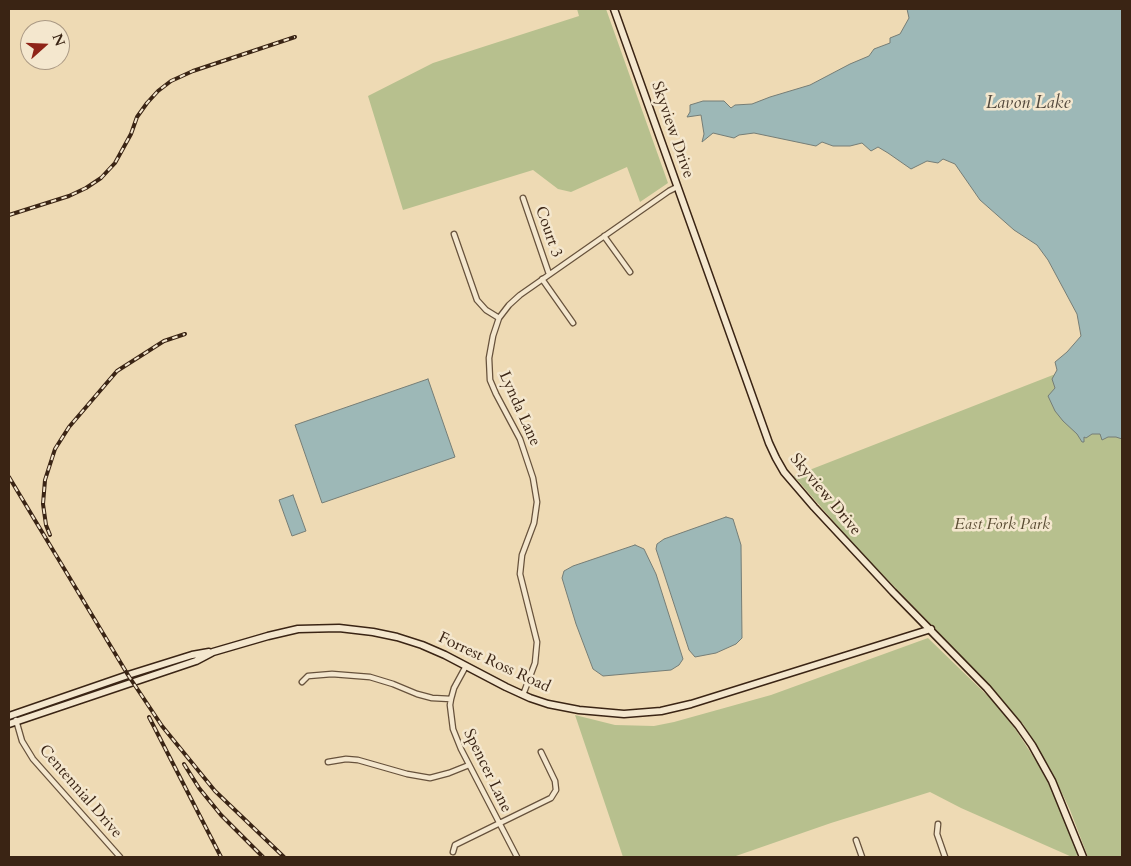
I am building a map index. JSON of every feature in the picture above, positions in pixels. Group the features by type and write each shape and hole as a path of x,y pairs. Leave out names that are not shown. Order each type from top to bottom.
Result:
{"street":[{"name":"Skyview Drive","path":"614,9 769,444 776,458 784,472 814,507 1001,704 1032,745 1058,794 1083,857"},
{"name":"Lynda Lane","path":"523,695 535,663 537,642 520,574 522,555 534,523 537,502 533,478 520,439 490,380 489,358 493,336 499,318 514,300 604,236 678,187"},
{"name":"Court 3","path":"523,198 549,274"},
{"path":"454,234 477,300 486,310 499,318"},
{"path":"604,236 630,272"},
{"path":"542,279 573,323"},
{"name":"Forrest Ross Road","path":"13,717 196,661 213,652 291,630 340,628 379,633 414,642 445,655 523,695 548,704 598,713 624,714 661,711 691,704 931,629"},
{"path":"9,724 13,717 128,675 192,655 213,652"},
{"name":"Spencer Lane","path":"466,666 454,688 451,699 453,729 469,765 517,857"},
{"path":"302,682 308,676 332,674 370,677 417,694 432,698 451,699"},
{"name":"Centennial Drive","path":"13,717 22,741 33,759 120,857"},
{"path":"453,852 455,845 551,798 556,790 555,781 541,752"},
{"path":"328,762 346,759 358,760 407,774 430,778 469,765"},
{"path":"938,824 937,834 945,857"},
{"path":"856,840 862,857"}],"green space":[{"path":"577,9 606,9 668,183 640,202 627,167 571,192 558,189 533,170 403,210 368,96 433,63 579,16"},
{"name":"East Fork Park","path":"1076,366 1122,376 1122,857 1088,857 1070,810 1051,770 1023,724 948,642 854,545 794,476"},
{"path":"928,638 994,702 1016,730 1053,792 1079,855 1072,857 961,808 930,792 831,823 733,857 623,857 575,715 615,725 654,726 674,722 771,695"}],"water":[{"name":"Lavon Lake","path":"907,9 1122,9 1122,439 1108,437 1102,440 1100,434 1092,434 1086,438 1084,437 1084,442 1082,442 1055,411 1048,396 1055,388 1052,379 1057,370 1055,362 1081,336 1077,314 1048,260 1037,245 1014,230 980,200 955,164 943,159 938,163 927,161 911,169 878,147 871,151 862,143 850,146 833,146 822,142 816,146 754,133 739,135 734,138 713,133 702,142 704,134 701,115 687,117 690,112 690,105 703,101 724,101 731,108 735,105 752,104 810,85 869,56 874,49 890,43 890,38 900,34 909,18"},
{"path":"428,379 455,457 322,503 295,425"},
{"path":"293,495 306,531 292,536 279,500"},
{"path":"726,517 733,519 741,545 742,638 736,644 716,653 695,657 689,650 656,549 657,544 664,539"},
{"path":"635,545 644,549 656,574 683,659 679,665 671,670 603,676 593,669 576,624 562,578 564,571 573,566"}],"railway":[{"path":"9,215 69,196 101,178 115,163 131,134 137,117 147,103 171,81 193,71 295,37"},
{"path":"50,535 46,525 43,504 45,480 55,449 69,427 117,371 164,341 185,334"},
{"path":"9,477 128,675 162,726 215,791 284,857"},
{"path":"149,717 221,857"},
{"path":"184,764 199,788 221,815 263,857"}]}
